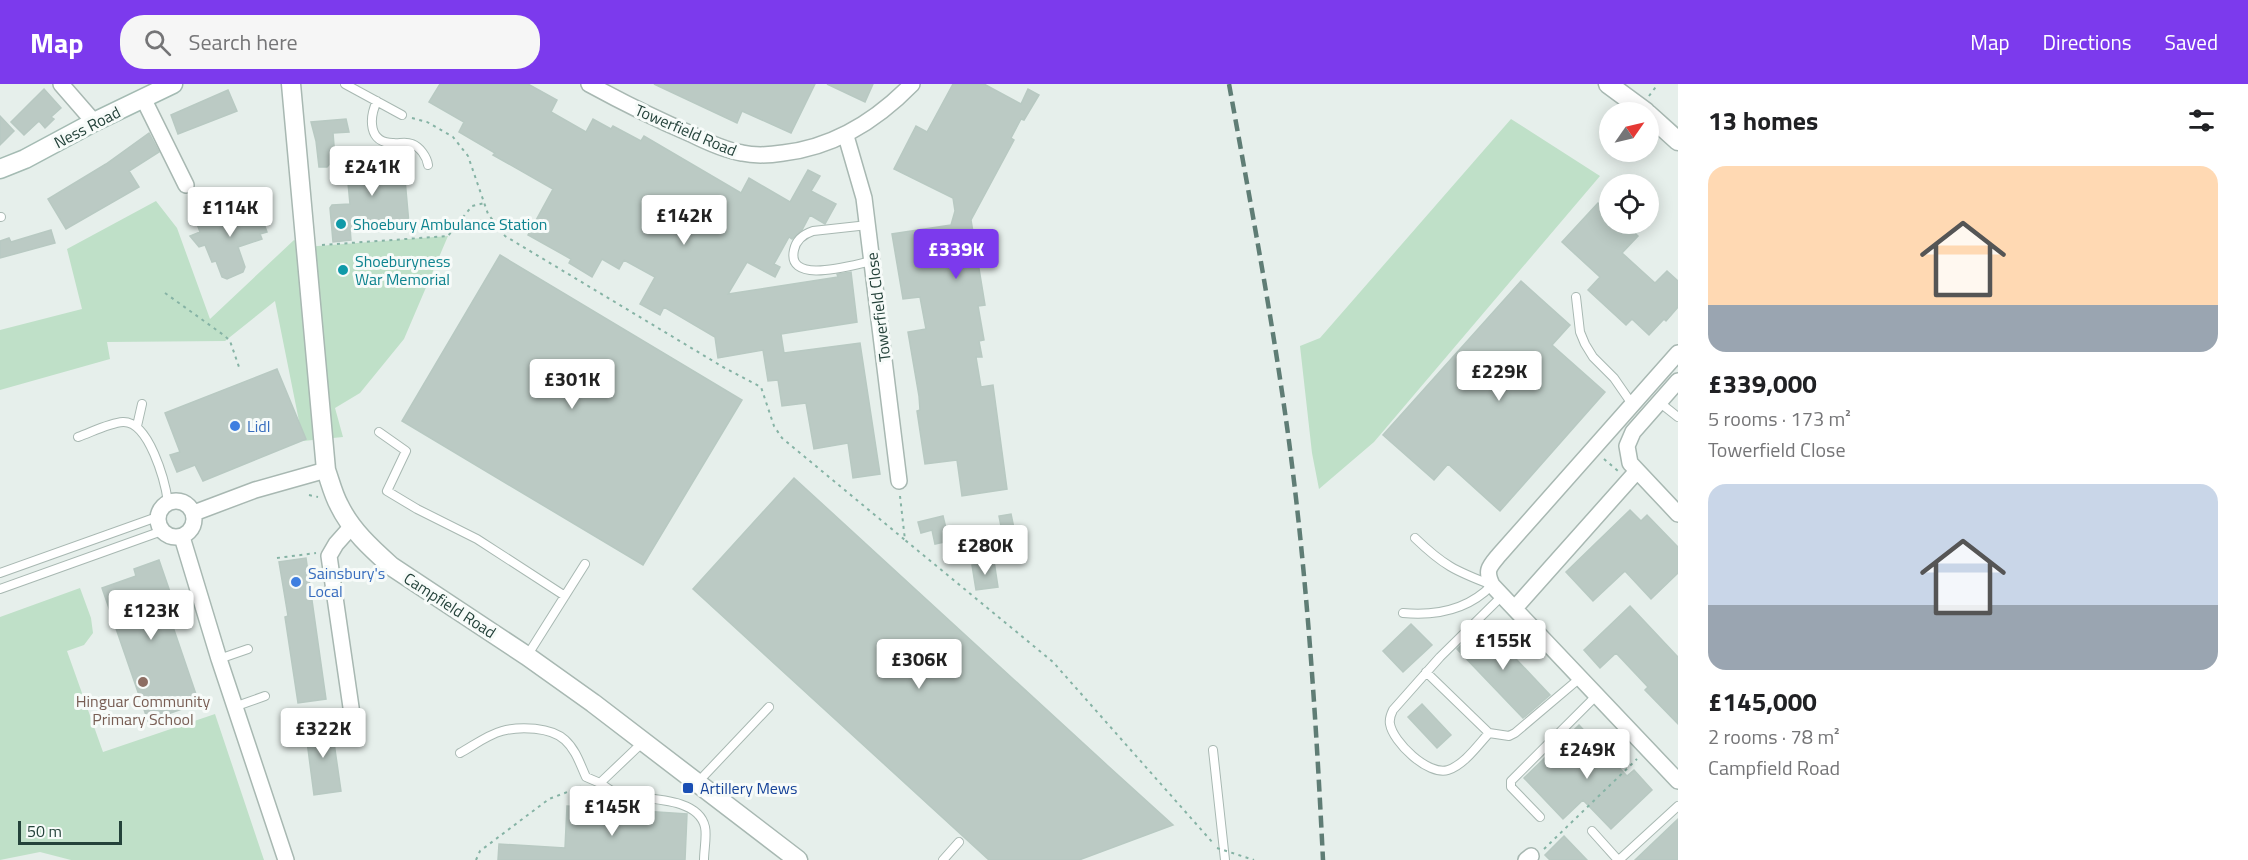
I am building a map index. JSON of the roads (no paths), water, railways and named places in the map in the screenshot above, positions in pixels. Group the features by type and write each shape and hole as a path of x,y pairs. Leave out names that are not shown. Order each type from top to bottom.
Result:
{"street":[{"path":"61,84 94,122"},
{"name":"Ness Road","path":"0,169 25,159 94,122 173,84"},
{"name":"Campfield Road","path":"291,84 326,470 338,505 352,526 391,566 527,656 644,741 798,860"},
{"name":"Towerfield Road","path":"589,84 654,118 719,147 744,154 771,155 799,151 846,136 876,118 912,84"},
{"path":"1608,84 1632,102"},
{"path":"143,98 186,185"},
{"path":"1659,124 1678,141"},
{"name":"Towerfield Close","path":"846,136 864,198 899,481"},
{"path":"1678,353 1489,568 1487,576 1497,591 1678,781"},
{"path":"1678,381 1633,432 1627,446 1633,476 1678,514"},
{"path":"1634,401 1656,407"},
{"path":"194,513 255,490 326,470"},
{"path":"1515,608 1548,568 1633,476"},
{"path":"176,500 184,502 194,513 194,524 191,530 182,537 169,537 160,524 161,508 168,502 176,500"},
{"path":"352,526 329,556 353,721"},
{"path":"182,537 234,707 286,860"}],"lane":[{"path":"345,84 402,115"},
{"path":"377,101 371,113 371,119 378,139 386,143 411,144 420,149 428,165"},
{"path":"868,225 813,231 805,234 794,249 794,259 796,265 803,270 813,271 873,261"},
{"path":"1576,297 1580,332 1585,344 1593,357 1634,401"},
{"path":"137,426 142,404"},
{"path":"1656,407 1678,417"},
{"path":"78,436 121,422 137,426 145,434 168,502"},
{"path":"379,432 406,451 387,491 477,539 565,596"},
{"path":"0,573 160,524"},
{"path":"0,589 160,524"},
{"path":"1415,538 1437,560 1497,591"},
{"path":"527,656 585,564"},
{"path":"1403,614 1432,614 1453,610 1497,591"},
{"path":"1489,733 1457,765 1439,771 1414,757 1396,736 1390,725 1390,716 1497,591"},
{"path":"219,659 248,649"},
{"path":"1426,672 1489,733 1509,736 1580,678"},
{"path":"1540,817 1511,787 1510,780 1597,695"},
{"path":"234,707 265,696"},
{"path":"698,783 769,707"},
{"path":"460,753 502,731 528,729 549,731 564,739 575,752 586,777 618,795 676,803 689,808 702,819 705,828 704,860"},
{"path":"598,782 644,741"},
{"path":"1213,750 1225,860"},
{"path":"1592,831 1619,860 1678,806"},
{"path":"943,860 960,842"}],"railway":[{"path":"1229,84 1275,346 1295,487 1310,647 1323,860"}],"place":[{"name":"Shoebury Ambulance Station","path":"341,224"},
{"name":"Shoeburyness War Memorial","path":"343,270"},
{"name":"Lidl","path":"235,426"},
{"name":"Sainsbury's Local","path":"296,582"},
{"name":"Hinguar Community Primary School","path":"143,682"},
{"name":"Artillery Mews","path":"688,788"}]}
